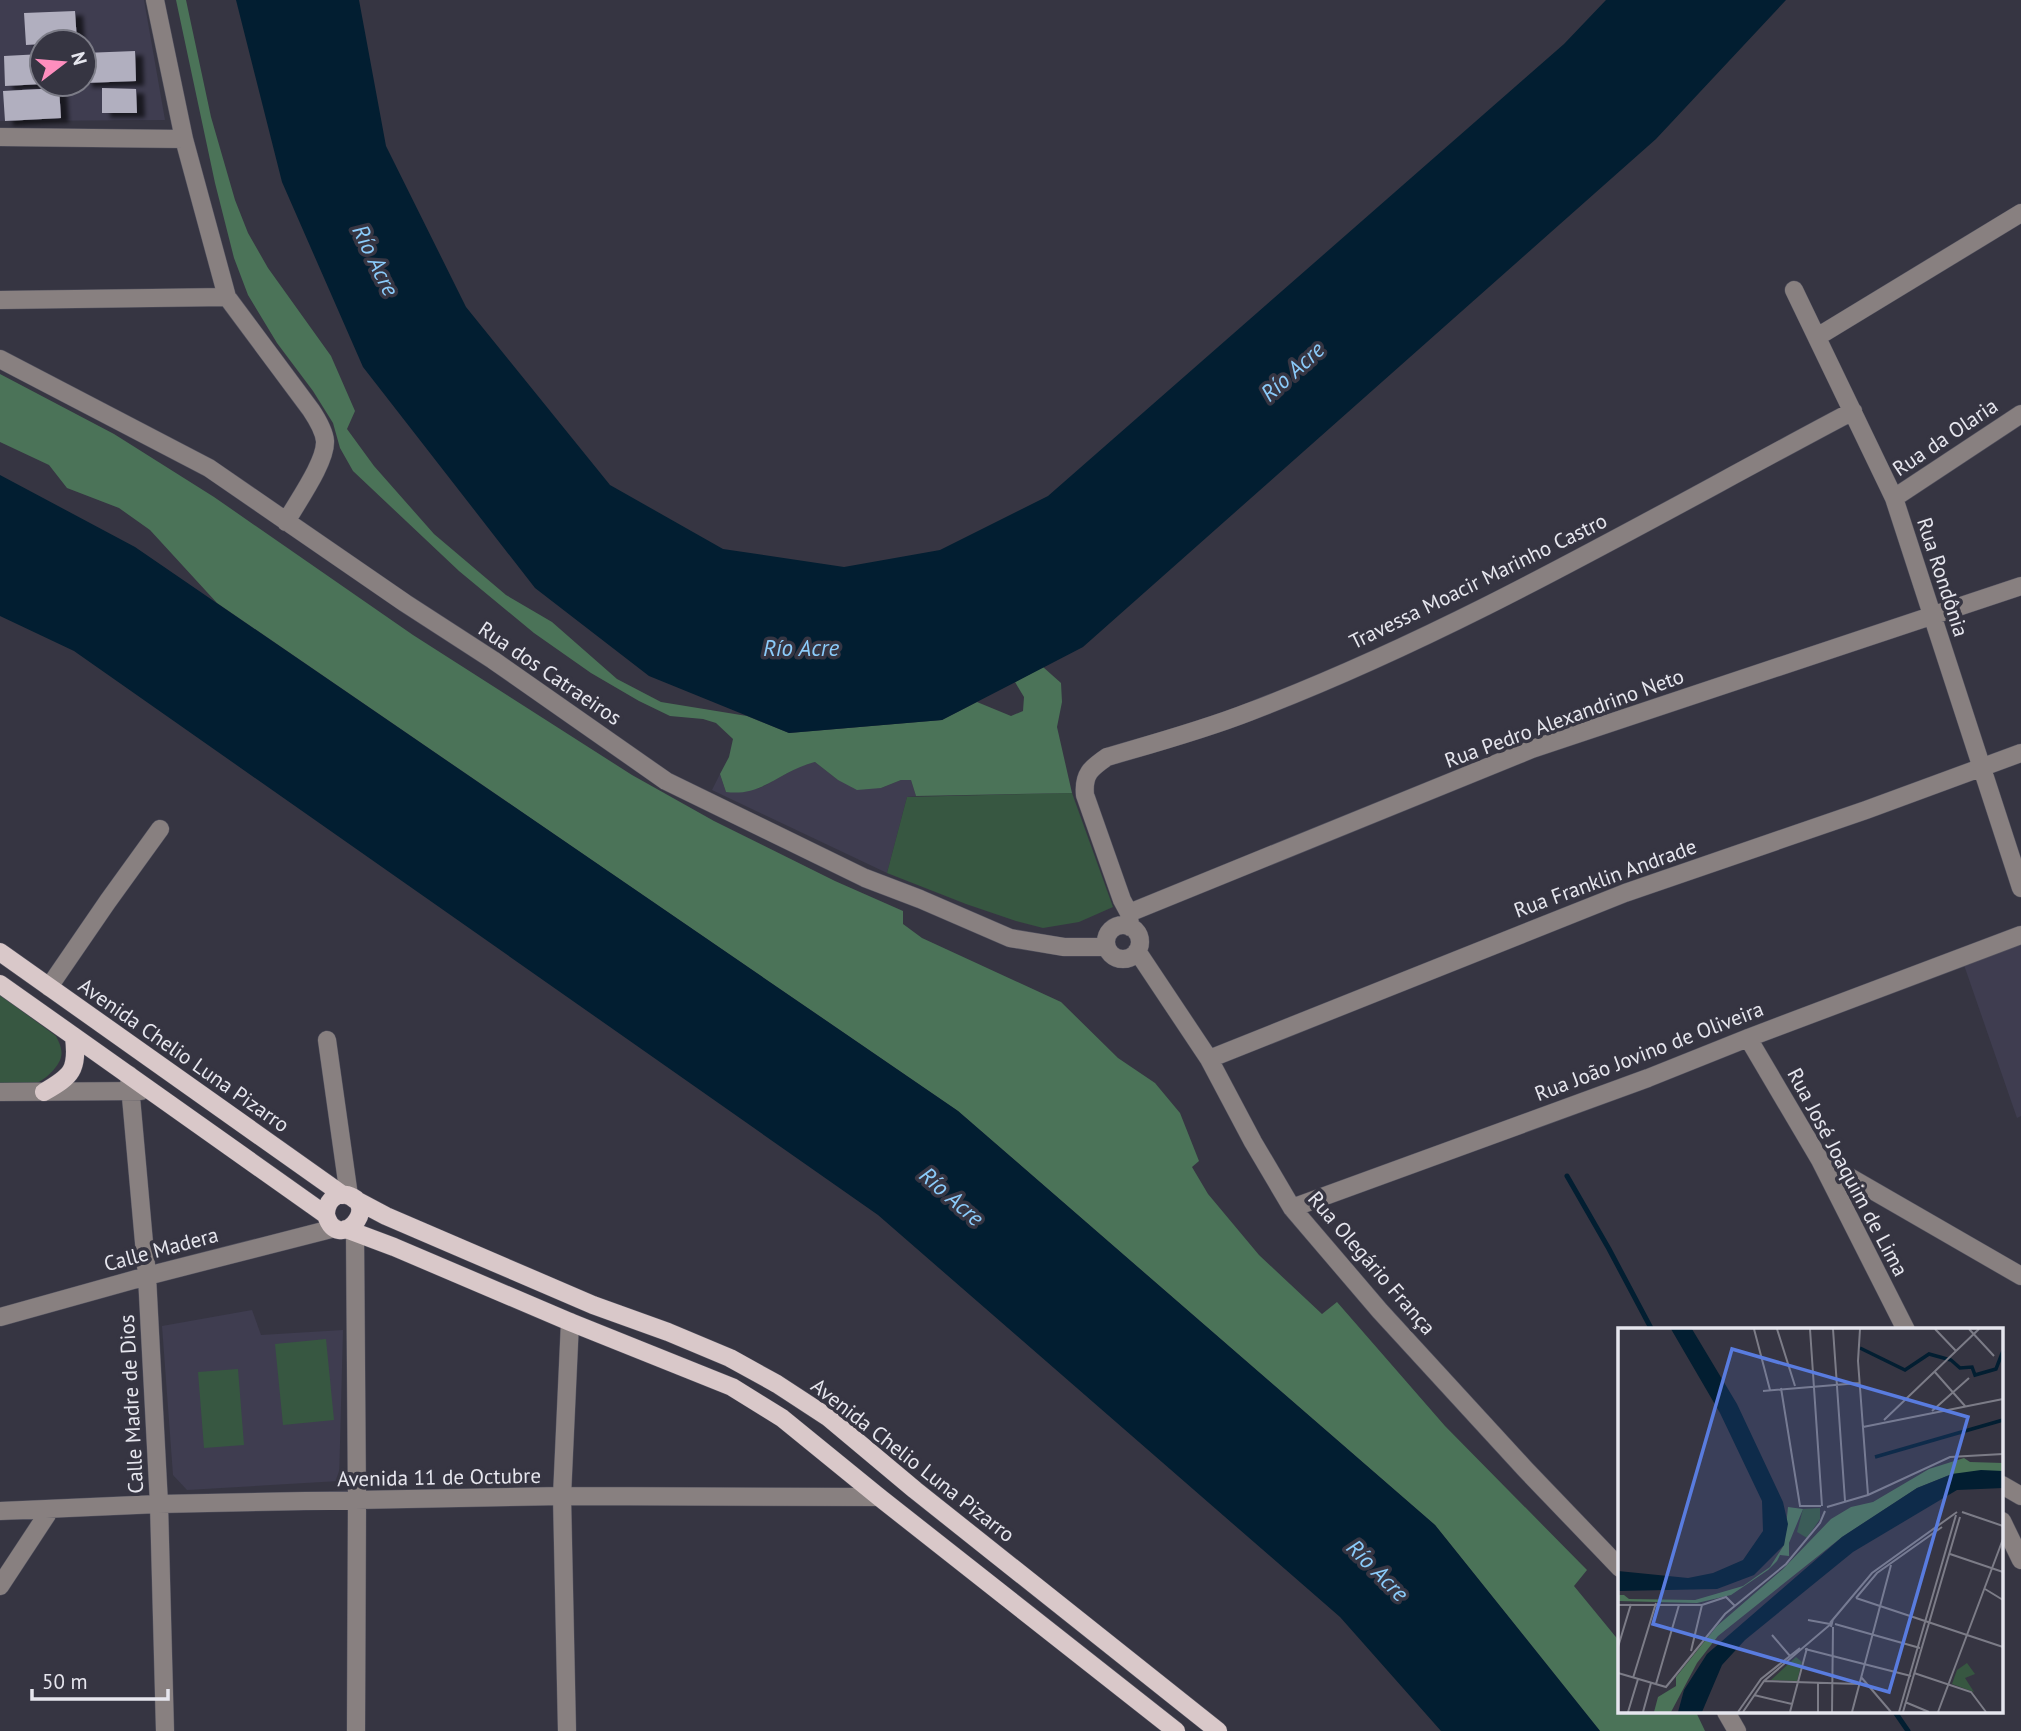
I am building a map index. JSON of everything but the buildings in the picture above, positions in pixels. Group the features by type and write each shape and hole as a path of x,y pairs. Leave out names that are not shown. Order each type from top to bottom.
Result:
{"main road":[{"name":"Avenida Chelio Luna Pizarro","path":"0,952 349,1196 386,1216 593,1305 730,1358 777,1384 829,1418 915,1490 1218,1731"},
{"path":"0,984 74,1037 129,1083 152,1091 340,1226 732,1387 782,1418 1176,1731"},
{"path":"44,1092 64,1080 73,1069 76,1054 74,1037"},
{"path":"349,1196 358,1203 360,1214 356,1224 340,1226 327,1205 330,1200 349,1196"}],"street":[{"path":"155,0 184,139 227,298 311,410 325,440 322,459 286,522"},
{"path":"0,137 184,139"},
{"path":"1816,337 2021,213"},
{"name":"Rua Rondônia","path":"1794,290 1894,498 2021,888"},
{"path":"0,300 227,298"},
{"name":"Rua dos Catraeiros","path":"0,359 209,468 666,781 865,878 1010,938 1064,947 1106,947"},
{"name":"Travessa Moacir Marinho Castro","path":"1130,920 1084,795 1085,780 1091,768 1107,757 1248,713 1434,631 1536,582 1853,411"},
{"name":"Rua da Olaria","path":"1894,498 2021,414"},
{"name":"Rua Pedro Alexandrino Neto","path":"1130,920 1532,749 2021,586"},
{"name":"Rua Franklin Andrade","path":"1209,1059 1625,893 2021,753"},
{"path":"49,987 160,829"},
{"path":"1130,920 1140,940 1137,951 1129,958 1113,956 1106,947 1107,936 1114,928 1130,920"},
{"name":"Rua João Jovino de Oliveira","path":"1292,1208 1647,1078 2021,935"},
{"name":"Rua Olegário França","path":"1137,951 1209,1059 1292,1208 1380,1311 1618,1566"},
{"name":"Rua José Joaquim de Lima","path":"1748,1038 1820,1160 1905,1328"},
{"path":"327,1040 349,1196"},
{"path":"0,1092 44,1092 129,1083"},
{"name":"Calle Madre de Dios","path":"129,1083 147,1276 159,1504 165,1731"},
{"path":"1820,1160 2021,1276"},
{"path":"340,1226 357,1502 356,1731"},
{"name":"Calle Madera","path":"0,1317 340,1226"},
{"path":"567,1731 562,1496 570,1322"},
{"path":"2004,1486 2021,1496"},
{"name":"Avenida 11 de Octubre","path":"0,1511 159,1504 562,1496 879,1497"},
{"path":"0,1586 50,1510"},
{"path":"2004,1525 2021,1560"},
{"path":"1727,1714 1737,1731"}],"shaded area":[{"path":"0,0 144,0 165,120 0,121"},
{"path":"815,762 838,780 881,788 901,780 911,780 916,796 907,797 887,873 712,790 720,774 726,792 760,788 800,766"},
{"path":"2021,945 2021,1116 2017,1118 1964,965"},
{"path":"252,1310 261,1335 343,1330 339,1481 187,1490 173,1475 162,1326"}],"green space":[{"path":"176,0 186,0 211,117 235,200 248,233 268,268 331,356 355,411 347,429 374,466 434,534 506,595 552,622 617,679 661,702 747,716 789,733 942,720 977,702 1011,716 1023,711 1024,697 1015,682 1043,667 1061,683 1062,702 1057,727 1072,793 916,796 911,780 901,780 881,788 857,790 838,780 815,762 751,791 726,792 720,774 729,757 733,739 716,723 670,716 591,673 534,633 459,571 353,471 340,448 333,423 277,343 248,295 234,258 215,183"},
{"path":"0,374 114,434 214,497 413,635 632,775 714,821 835,881 903,911 903,924 922,938 1061,1002 1118,1058 1155,1083 1180,1113 1199,1161 1192,1167 1208,1194 1259,1255 1322,1314 1337,1302 1445,1426 1587,1570 1574,1586 1618,1640 1618,1714 1697,1714 1705,1731 1600,1731 1435,1525 958,1111 217,603 150,530 119,508 67,488 49,465 0,442"},
{"path":"1072,793 1113,907 1079,922 1043,928 966,904 887,873 907,797"},
{"path":"0,995 56,1036 61,1052 60,1061 50,1074 38,1083 0,1084"},
{"path":"326,1339 334,1420 283,1425 275,1344"},
{"path":"238,1369 244,1445 204,1448 198,1372"}],"water":[{"name":"Río Acre","path":"236,0 359,0 386,146 466,307 610,485 723,549 844,567 940,550 1048,496 1564,44 1606,0 1786,0 1656,139 1083,647 942,720 789,733 649,676 535,588 363,367 282,182"},
{"name":"Río Acre","path":"0,475 135,547 958,1111 1435,1525 1600,1731 1441,1731 1340,1617 878,1215 74,651 0,616"}],"waterway":[{"path":"1567,1176 1651,1328"},
{"path":"1896,1714 1908,1731"}]}
